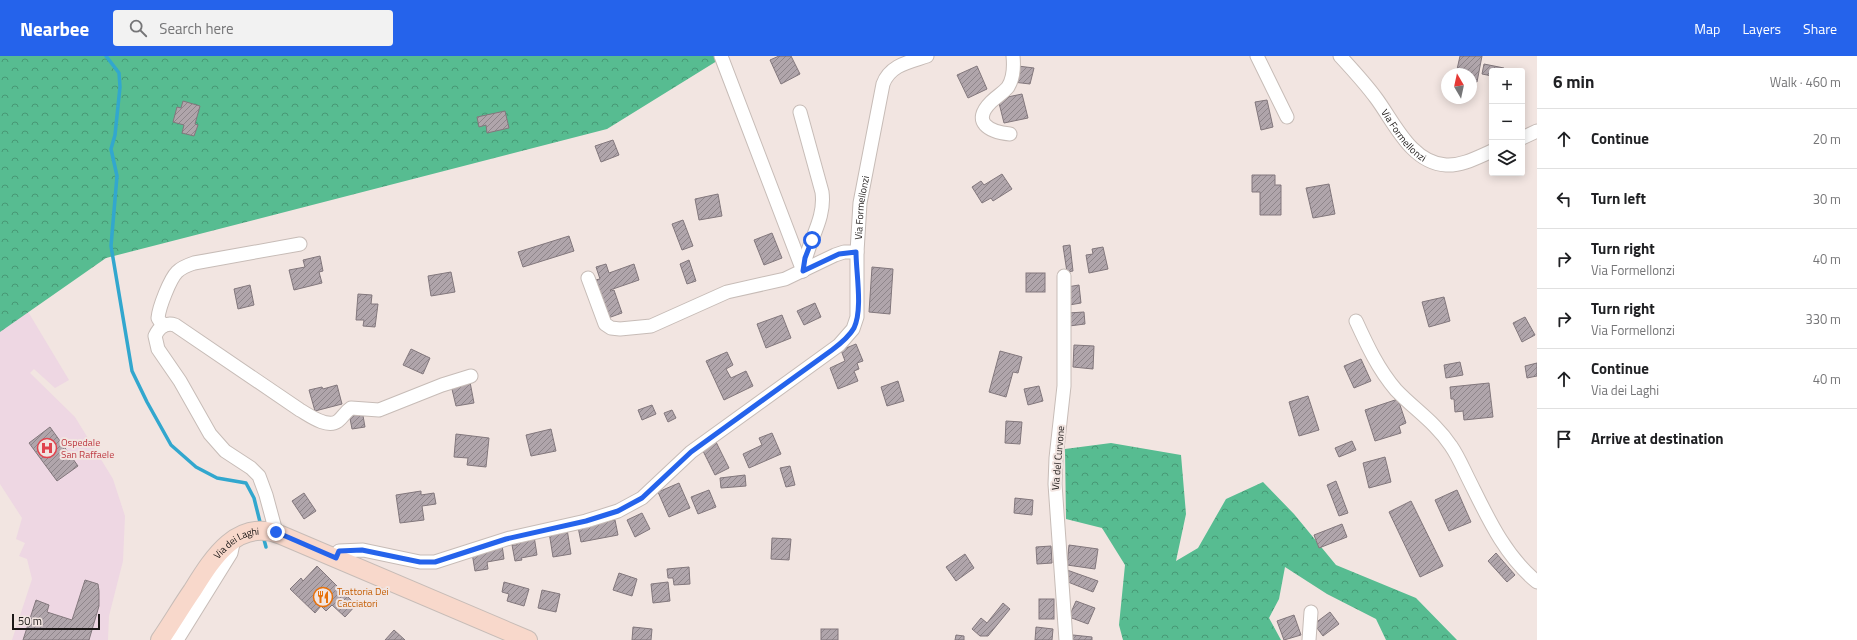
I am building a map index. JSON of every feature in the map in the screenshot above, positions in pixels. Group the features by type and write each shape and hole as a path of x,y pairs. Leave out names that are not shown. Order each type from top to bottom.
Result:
{"main road":[{"name":"Via dei Laghi","path":"160,640 212,560 234,539 256,531 276,532 338,555 528,640"}],"street":[{"path":"721,56 803,271"},
{"name":"Via Formellonzi","path":"338,555 358,549 420,562 438,562 515,536 594,519 618,511 636,502 691,452 832,350 847,337 853,329 858,314 856,252 860,203 875,118 885,80 895,68 927,56"},
{"path":"1010,134 989,130 984,125 982,120 987,106 1008,86 1012,77 1013,56"},
{"path":"1257,56 1287,117"},
{"name":"Via Formellonzi","path":"1340,56 1376,98 1402,137 1423,157 1435,163 1452,165 1489,152"},
{"path":"800,112 822,192 823,204 822,213 805,258 803,271"},
{"path":"1525,137 1537,131"},
{"path":"162,326 158,318 173,277 184,267 194,263 300,244"},
{"path":"588,278 605,324 611,328 625,329 655,324 685,309 727,292 774,282 803,271 839,254 856,252"},
{"name":"Via del Curvone","path":"1064,276 1064,386 1056,458 1055,489 1066,640"},
{"path":"1356,321 1382,372 1396,390 1435,426 1447,440 1456,453 1497,535 1518,563 1537,582"},
{"path":"276,532 265,491 259,476 251,468 225,451 213,439 180,381 158,349 155,336 162,326 168,323 175,325 300,410 317,419 329,423 337,422 351,408 379,410 442,385 471,376"},
{"path":"177,640 231,553 234,539"},
{"path":"1309,640 1311,612"}],"shaded area":[{"name":"Ospedale San Raffaele","path":"0,274 27,310 69,380 55,388 34,369 30,373 75,417 113,479 125,516 123,561 109,616 108,640 12,640 32,579 27,559 19,556 25,543 16,539 22,518 0,484"}],"green space":[{"path":"0,56 725,56 607,129 106,258 0,332"},
{"path":"1111,443 1181,455 1186,514 1176,561 1198,548 1226,499 1263,482 1294,514 1336,565 1416,598 1457,640 1386,640 1376,619 1327,594 1285,567 1279,599 1269,618 1281,640 1123,640 1119,625 1125,565 1102,528 1066,519 1065,449"}],"building":[{"path":"779,56 791,56 800,74 781,84 770,60"},
{"path":"1460,56 1482,56 1477,82 1477,68 1457,68"},
{"path":"1484,64 1504,68 1489,68 1489,75 1482,74"},
{"path":"977,66 987,89 968,98 957,75"},
{"path":"1018,66 1034,68 1030,84 1013,82"},
{"path":"1022,94 1028,118 1004,123 998,99"},
{"path":"1267,100 1273,127 1261,130 1255,102"},
{"path":"183,101 200,106 195,124 198,125 194,136 182,133 184,125 173,122 177,107 181,108"},
{"path":"505,111 509,128 487,133 486,125 479,127 477,117"},
{"path":"613,140 619,155 601,162 595,146"},
{"path":"1002,174 1012,189 993,201 991,198 982,203 972,187 981,181 984,185"},
{"path":"1252,175 1275,175 1275,185 1281,185 1281,215 1260,215 1260,192 1252,192"},
{"path":"1329,184 1335,214 1313,218 1306,188"},
{"path":"718,194 722,216 699,220 695,199"},
{"path":"683,220 693,246 682,250 672,224"},
{"path":"772,233 782,258 764,265 754,240"},
{"path":"569,236 574,251 523,267 518,252"},
{"path":"1070,245 1073,271 1067,272 1063,246"},
{"path":"1103,247 1108,269 1089,273 1086,255 1093,254 1092,249"},
{"path":"320,256 323,271 319,272 322,283 294,290 289,270 305,267 303,260"},
{"path":"689,260 696,281 687,284 680,264"},
{"path":"606,264 609,273 634,264 639,280 610,290 614,290 622,313 608,318 595,280 600,279 596,267"},
{"path":"872,267 893,269 890,314 869,312"},
{"path":"451,272 455,292 431,296 428,276"},
{"path":"1026,273 1045,273 1045,292 1026,292"},
{"path":"250,285 254,305 238,309 234,289"},
{"path":"1079,285 1081,303 1069,305 1067,287"},
{"path":"358,294 372,295 371,304 378,304 375,327 363,326 364,320 356,320"},
{"path":"1444,297 1450,321 1429,327 1422,302"},
{"path":"815,303 821,317 804,325 797,311"},
{"path":"1084,312 1085,324 1069,326 1068,313"},
{"path":"782,315 791,338 766,348 757,324"},
{"path":"1525,317 1535,335 1522,342 1513,323"},
{"path":"856,344 863,361 857,363 859,369 854,371 858,381 838,389 830,368 845,361 841,350"},
{"path":"1074,345 1094,346 1093,369 1073,367"},
{"path":"411,349 430,358 423,374 403,365"},
{"path":"1000,351 1022,357 1018,373 1013,372 1006,397 989,392"},
{"path":"727,352 733,365 726,369 731,378 746,371 753,386 724,400 706,361"},
{"path":"1361,359 1371,381 1354,388 1344,366"},
{"path":"1460,362 1463,375 1446,378 1444,365"},
{"path":"1537,363 1537,376 1527,378 1525,366"},
{"path":"898,381 904,401 887,406 881,387"},
{"path":"470,382 474,403 456,406 451,385"},
{"path":"1489,383 1493,417 1464,420 1463,411 1455,412 1454,399 1451,399 1450,387"},
{"path":"337,385 342,404 315,411 309,390 322,387 323,389"},
{"path":"1039,386 1043,401 1028,405 1024,389"},
{"path":"1308,396 1319,430 1299,436 1289,402"},
{"path":"1398,399 1406,423 1399,426 1401,433 1375,441 1365,410"},
{"path":"652,405 656,414 642,420 638,410"},
{"path":"362,410 365,427 352,429 349,413"},
{"path":"672,410 676,418 668,422 664,413"},
{"path":"1006,421 1022,422 1020,444 1005,443"},
{"path":"50,427 78,466 57,481 29,443"},
{"path":"551,429 556,451 531,456 526,435"},
{"path":"772,433 781,454 749,468 743,454 762,445 759,438"},
{"path":"456,434 489,438 486,467 467,465 468,458 454,457"},
{"path":"1352,441 1356,450 1339,457 1335,448"},
{"path":"716,442 729,468 715,475 702,449"},
{"path":"1385,457 1391,482 1369,488 1363,463"},
{"path":"790,466 795,485 786,487 780,468"},
{"path":"745,475 746,486 721,488 720,478"},
{"path":"1336,481 1348,513 1339,516 1327,485"},
{"path":"679,483 690,508 669,517 658,492"},
{"path":"709,490 716,507 698,514 691,497"},
{"path":"1457,490 1471,522 1449,531 1435,500"},
{"path":"421,491 421,495 434,493 436,504 422,506 424,520 400,523 396,495"},
{"path":"304,493 316,511 304,519 292,501"},
{"path":"1015,498 1033,500 1032,515 1014,513"},
{"path":"1411,501 1443,566 1420,577 1389,512"},
{"path":"642,513 650,529 635,537 627,520"},
{"path":"615,520 618,535 581,542 578,527"},
{"path":"1342,524 1347,537 1319,548 1314,535"},
{"path":"567,529 571,554 553,557 549,532"},
{"path":"534,536 537,555 521,558 522,560 515,561 512,545 517,545 516,539"},
{"path":"772,538 791,539 789,560 771,559"},
{"path":"502,545 504,559 487,562 488,569 475,571 472,553"},
{"path":"1069,545 1098,549 1095,569 1067,565"},
{"path":"1051,546 1052,563 1037,564 1036,547"},
{"path":"1496,553 1515,575 1507,582 1488,561"},
{"path":"965,554 974,568 956,581 946,567"},
{"name":"Trattoria Dei Cacciatori","path":"317,566 356,605 345,617 332,605 326,611 321,606 315,613 290,589 301,578 303,581"},
{"path":"689,567 690,584 674,585 673,578 668,578 667,569"},
{"path":"1067,570 1098,581 1093,592 1063,580"},
{"path":"619,573 637,579 632,596 613,590"},
{"path":"85,580 98,584 99,591 99,606 89,640 23,640 36,600 49,605 47,612 72,620"},
{"path":"504,582 529,589 524,606 507,601 509,594 502,592"},
{"path":"668,582 670,601 653,603 651,584"},
{"path":"542,590 560,594 556,612 538,608"},
{"path":"1039,599 1054,599 1054,619 1039,619"},
{"path":"1076,601 1095,608 1088,624 1069,617"},
{"path":"1003,603 1010,609 988,636 980,636 972,629 981,618 987,623"},
{"path":"1330,612 1339,624 1323,636 1314,624"},
{"path":"1294,615 1301,635 1284,640 1277,621"},
{"path":"633,627 652,629 651,640 632,640"},
{"path":"1036,627 1053,629 1052,640 1035,640"},
{"path":"821,629 838,629 838,640 821,640"},
{"path":"394,630 405,640 385,640"},
{"path":"956,635 964,636 964,640 955,640"},
{"path":"1073,635 1092,637 1092,640 1072,640"}],"waterway":[{"path":"106,56 119,73 120,87 115,135 111,149 117,176 111,246 132,371 171,445 196,467 217,478 246,483 254,498 261,526"},
{"path":"263,536 266,547"}],"place":[{"name":"Ospedale San Raffaele","path":"47,448"},
{"name":"Trattoria Dei Cacciatori","path":"323,597"}],"route":[{"path":"276,532 336,558 339,551 358,549 428,563 451,558 515,536 608,515 632,504 642,498 672,468 691,452 844,341 853,329 858,314 856,252 844,252 830,257 803,271 805,258 812,240"}]}
